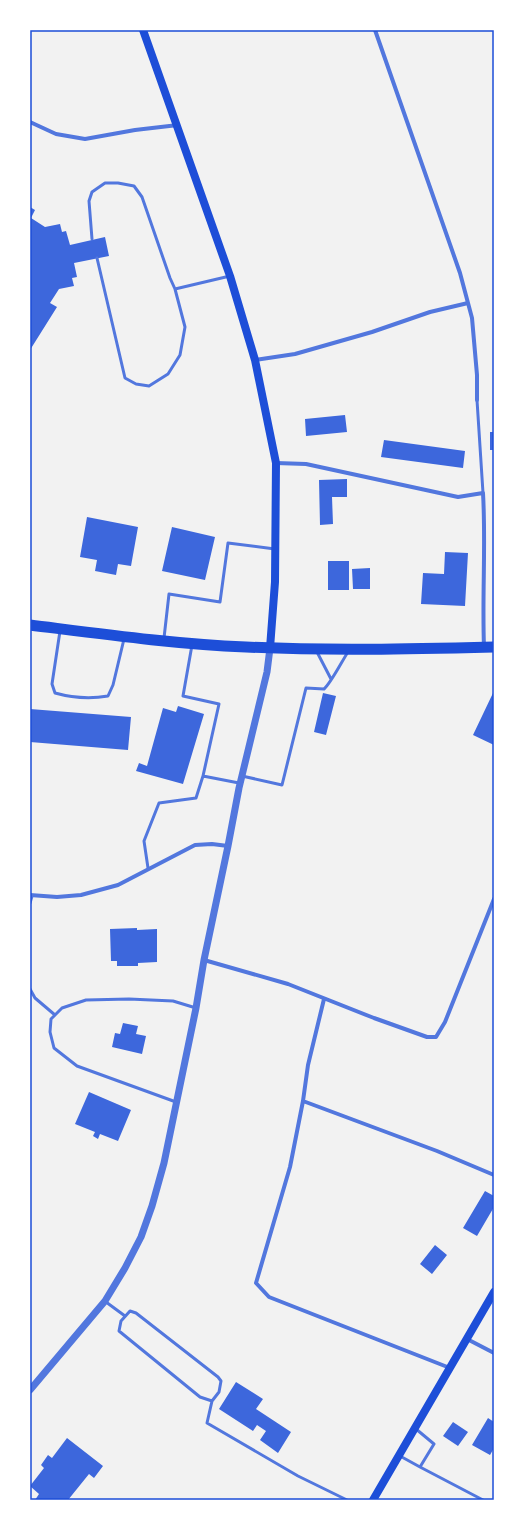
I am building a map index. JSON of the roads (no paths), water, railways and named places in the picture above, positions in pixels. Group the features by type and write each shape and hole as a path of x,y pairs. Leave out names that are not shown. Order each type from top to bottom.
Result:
{"highway":[{"path":"30,625 164,642 270,648 315,649 489,647"}],"main road":[{"path":"144,30 230,276 255,360 276,463 275,582 270,648"},
{"path":"373,1500 494,1292"}],"street":[{"path":"374,30 460,273 472,318 477,375 477,400"},
{"path":"30,122 56,134 85,139 135,130 178,125"},
{"path":"255,360 295,354 372,332 430,312 468,303"},
{"path":"276,463 306,464 458,497 483,494 485,523 483,604 489,647"},
{"path":"30,1390 105,1301 138,1243 152,1206 164,1163 241,779 267,672 270,648"},
{"path":"31,895 57,897 81,895 118,885 148,868 195,845 212,844 228,846"},
{"path":"204,960 288,984 427,1037 436,1038 445,1022 494,899"},
{"path":"324,999 308,1065 303,1101 290,1167 256,1283 269,1297 450,1368"},
{"path":"303,1101 437,1151 494,1175"},
{"path":"467,1339 494,1353"}],"lane":[{"path":"92,239 89,201 92,192 105,183 118,183 134,186 142,197 175,289 186,327 180,355 168,374 149,386 136,384 125,378 97,258"},
{"path":"175,289 230,276"},
{"path":"477,400 483,494"},
{"path":"164,642 169,594 220,602 228,543 275,548"},
{"path":"60,629 52,684 55,693 66,696 94,698 108,696 113,685 124,637"},
{"path":"148,868 144,841 159,803 196,798 203,776 219,704 184,696 192,644"},
{"path":"203,776 241,779 282,785 306,688 324,689 329,685 331,679 350,648"},
{"path":"315,649 331,679"},
{"path":"30,904 31,895"},
{"path":"30,989 35,998 55,1015"},
{"path":"176,1102 77,1066 54,1048 50,1032 52,1019 62,1008 86,1000 129,999 173,1001 196,1008"},
{"path":"105,1301 125,1316"},
{"path":"212,1400 200,1396 119,1331 121,1320 130,1311 136,1313 218,1377 221,1381 219,1392 212,1400 207,1423 298,1476 347,1500"},
{"path":"414,1428 434,1444 420,1467"},
{"path":"398,1455 483,1500"}]}
